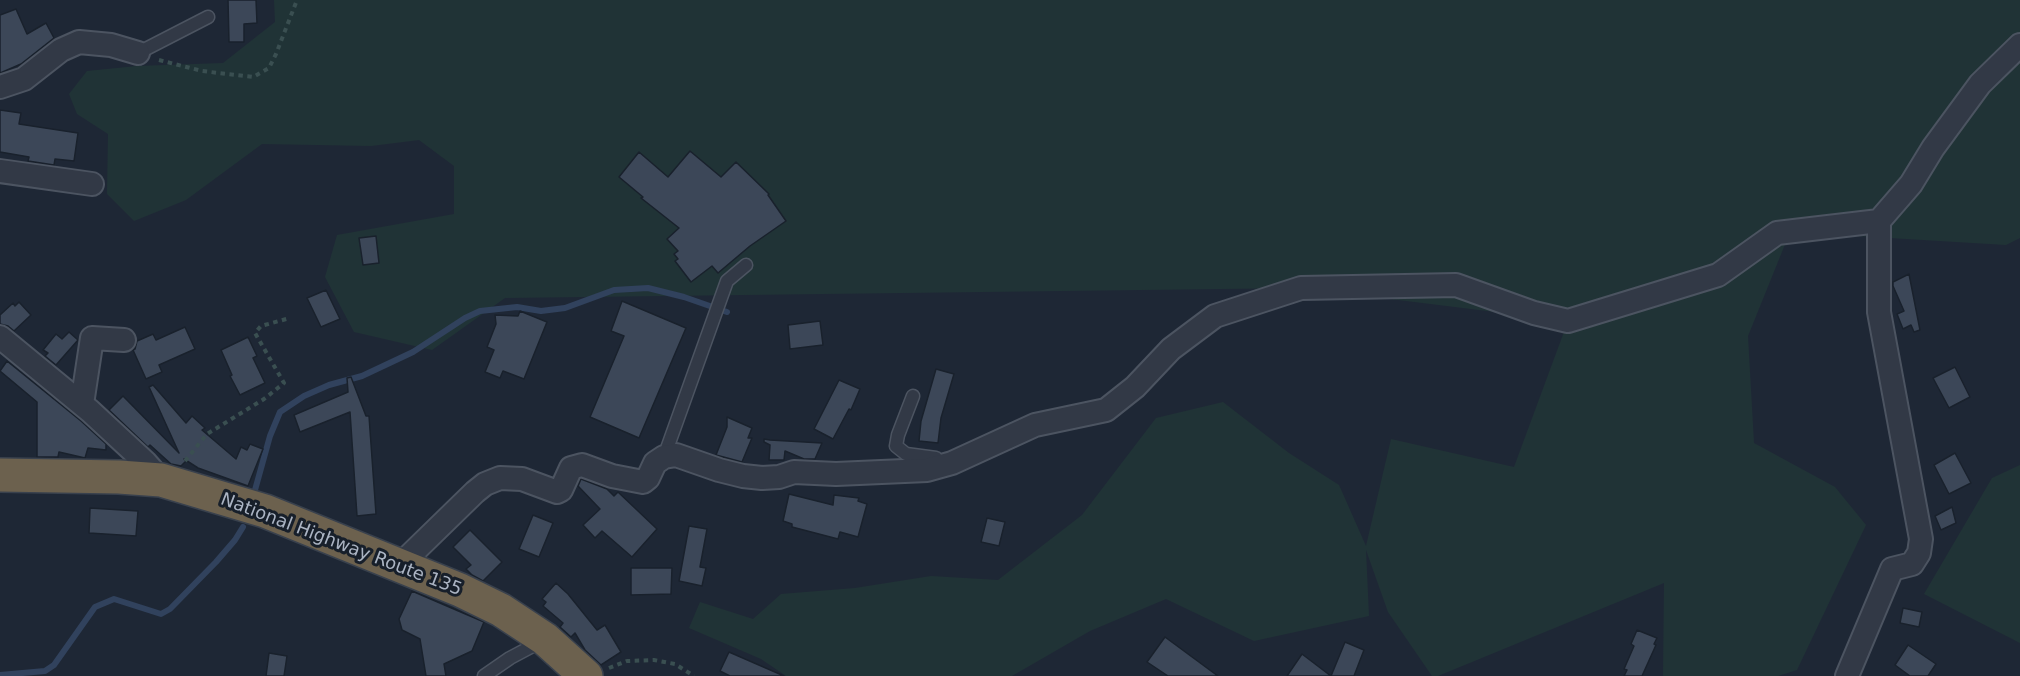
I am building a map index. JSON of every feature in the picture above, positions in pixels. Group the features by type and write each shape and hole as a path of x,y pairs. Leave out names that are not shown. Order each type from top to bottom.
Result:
{"highway":[{"name":"National Highway Route 135","path":"0,475 119,477 167,482 265,512 460,590 501,610 596,673"}],"street":[{"path":"0,87 24,79 61,50 79,42 111,45 138,53"},
{"path":"1847,676 1892,569 1912,564 1919,554 1921,539 1879,312 1879,221 1911,183 1933,148 1980,84 2020,45"},
{"path":"0,171 92,184"},
{"path":"400,565 485,484 500,478 522,479 557,492 561,490 571,468 582,465 612,476 643,482 648,478 656,463 664,457 676,455 719,470 762,478 779,477 794,472 836,474 927,470 952,463 1035,425 1106,410 1135,387 1171,349 1215,316 1301,288 1456,285 1534,313 1568,321 1718,275 1777,233 1879,221"},
{"path":"0,337 82,404 167,482"},
{"path":"82,404 92,338 124,340"}],"lane":[{"path":"138,53 208,17"},
{"path":"664,457 726,281 746,265"},
{"path":"913,396 896,446 906,454 936,458 940,466"},
{"path":"484,676 510,658 545,639"}],"path":[{"path":"138,53 202,71 253,77 269,68 297,0"},
{"path":"167,482 207,434 264,399 284,383 255,333 261,326 290,318"},
{"path":"596,673 627,661 654,660 675,664 694,676"}],"green space":[{"path":"274,0 2020,0 2020,238 2006,245 1790,232 1748,336 1754,443 1835,487 1866,525 1797,670 1778,676 1663,676 1664,583 1438,676 1432,676 1388,612 1366,550 1369,616 1254,641 1166,599 1090,631 1012,676 786,676 761,659 689,628 700,602 753,619 781,594 855,588 931,576 998,580 1082,515 1156,418 1223,402 1289,453 1339,485 1366,546 1391,439 1514,467 1568,321 1301,288 505,298 432,350 354,332 325,277 337,235 454,214 454,166 419,140 371,146 262,144 186,200 134,221 107,194 108,134 77,114 69,94 87,71 137,66 223,63 275,22"},
{"path":"2020,465 2020,643 1924,594 1992,478"}],"building":[{"path":"228,0 256,0 257,23 244,24 244,42 229,42"},
{"path":"16,9 27,34 46,23 54,38 21,64 0,73 0,15"},
{"path":"0,110 21,113 19,124 78,133 74,161 55,159 54,165 28,161 29,157 0,152"},
{"path":"690,151 721,177 736,162 769,194 786,221 750,246 718,273 712,266 691,282 675,261 678,259 674,254 678,251 667,239 679,228 619,177 639,152 668,177"},
{"path":"376,236 379,263 363,265 359,238"},
{"path":"1909,274 1920,330 1914,332 1911,325 1903,329 1897,314 1904,311 1893,286 1893,282"},
{"path":"326,290 340,319 321,327 307,298"},
{"path":"622,301 686,328 639,438 590,417 624,336 611,331"},
{"path":"19,302 31,315 14,331 0,324 0,315 13,303 15,306"},
{"path":"520,311 547,322 524,379 503,371 500,378 485,372 494,350 487,347 496,324 495,315 518,316"},
{"path":"820,321 823,345 790,349 788,325"},
{"path":"185,327 195,349 159,365 162,372 146,379 133,350 137,341 153,334 156,340"},
{"path":"69,332 78,340 56,365 45,356 48,353 43,350 56,334 62,339"},
{"path":"248,337 257,356 253,358 265,383 240,395 230,376 232,375 221,350"},
{"path":"7,361 81,421 106,444 106,450 88,448 85,458 59,452 58,457 37,457 37,402 0,371"},
{"path":"1955,367 1970,397 1949,408 1933,378"},
{"path":"936,369 954,374 941,418 938,443 919,441 921,421"},
{"path":"351,377 366,416 369,416 376,514 357,516 350,412 300,432 294,415 348,392 347,378"},
{"path":"839,380 860,389 851,410 849,409 833,439 814,429"},
{"path":"153,385 186,423 192,416 205,428 202,430 236,459 241,447 247,450 250,444 263,449 248,486 198,468 184,459 186,461 181,466 171,464 150,445 148,447 109,410 123,396 179,453 149,387"},
{"path":"727,417 752,428 748,438 752,438 742,462 716,455 727,427"},
{"path":"764,439 822,443 815,459 804,459 785,451 784,460 769,460 770,445 764,442"},
{"path":"1955,453 1971,483 1949,494 1934,465"},
{"path":"581,479 607,489 614,496 618,492 657,529 632,557 602,531 595,538 583,525 600,509 578,486"},
{"path":"789,494 833,505 834,495 859,498 858,501 867,504 858,537 840,532 838,539 792,527 792,524 783,521"},
{"path":"1952,507 1956,523 1941,530 1935,516"},
{"path":"90,508 138,511 136,536 89,533"},
{"path":"533,515 553,523 539,557 519,549"},
{"path":"987,518 1005,522 999,546 981,542"},
{"path":"689,526 707,529 700,567 706,568 702,586 679,581"},
{"path":"470,530 502,562 483,581 466,569 471,565 453,547"},
{"path":"631,568 672,568 671,594 631,595"},
{"path":"556,583 568,594 597,630 605,625 621,652 601,665 585,650 575,633 571,637 560,627 563,623 543,606 546,602 542,599"},
{"path":"412,591 484,622 472,651 444,664 446,676 426,676 420,639 402,630 399,619"},
{"path":"1903,608 1922,612 1919,627 1900,623"},
{"path":"1637,630 1657,638 1654,644 1656,645 1642,676 1624,676 1627,670 1624,669 1634,646 1631,644"},
{"path":"1165,637 1218,676 1168,676 1147,662"},
{"path":"1345,642 1364,650 1354,676 1331,676"},
{"path":"1908,645 1936,664 1928,676 1910,676 1895,665"},
{"path":"729,652 784,676 730,676 720,671"},
{"path":"269,653 287,656 284,676 266,676"},
{"path":"1302,654 1331,676 1287,676"}],"waterway":[{"path":"255,490 270,436 280,412 304,396 329,385 362,376 413,352 465,318 480,311 517,307 541,311 565,308 614,290 648,288 684,297 727,312"},
{"path":"0,675 45,671 54,665 95,607 114,599 161,614 170,609 216,562 243,527"}]}
